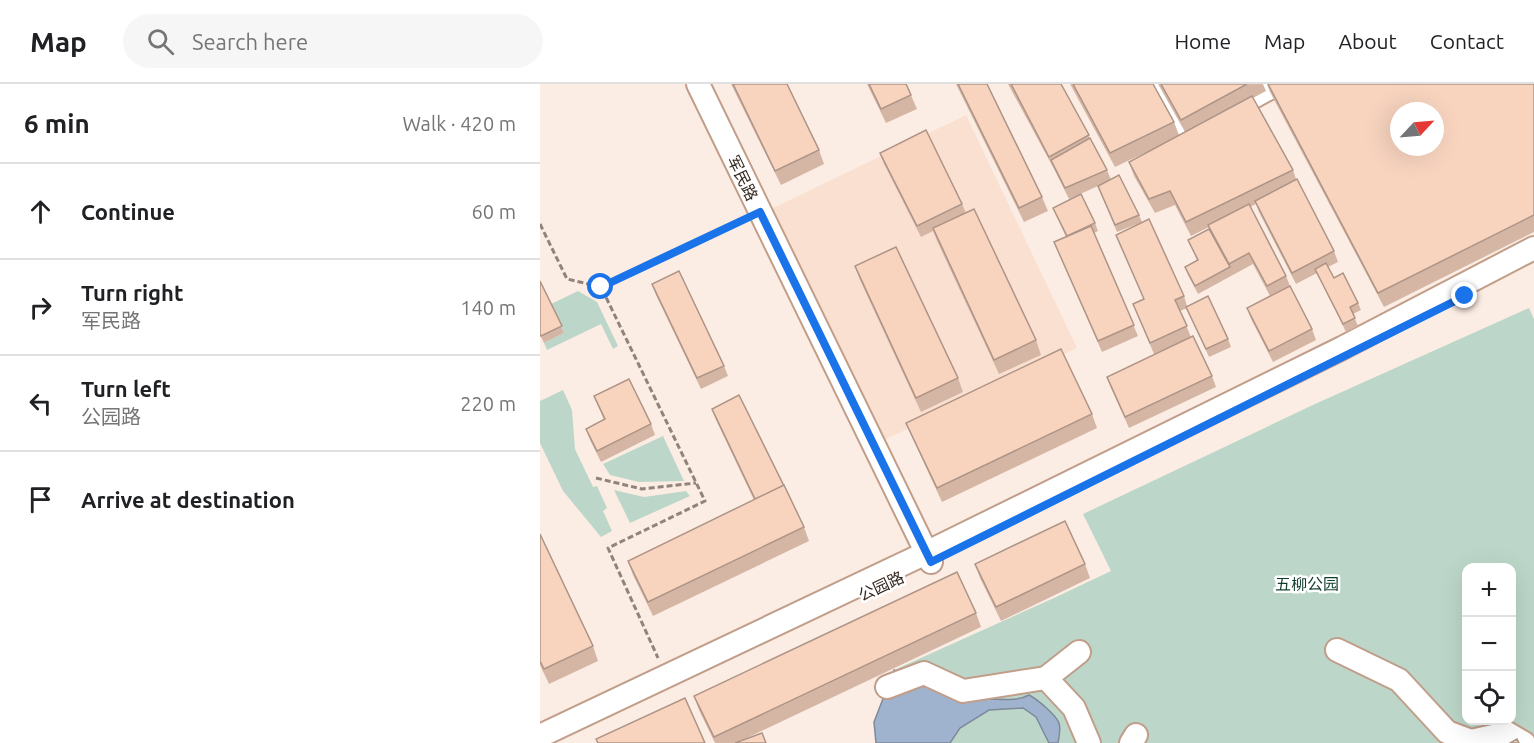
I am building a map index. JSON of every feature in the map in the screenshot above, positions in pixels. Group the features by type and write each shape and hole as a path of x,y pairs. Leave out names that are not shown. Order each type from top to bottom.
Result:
{"street":[{"name":"军民路","path":"698,84 929,557"},
{"path":"1158,84 1186,135 1268,86"},
{"path":"540,736 666,676 929,557 1534,249"},
{"name":"公园路","path":"546,743 1534,262"},
{"path":"1337,650 1399,680 1447,732 1471,741 1506,733 1524,743"},
{"path":"887,687 924,673 963,691 1046,678 1079,652"},
{"path":"1046,678 1074,708 1089,743"}],"path":[{"path":"540,224 567,279 601,287 760,212"},
{"path":"601,287 705,501 608,548 666,676"},
{"path":"596,478 642,489 696,483"}],"shaded area":[{"path":"966,115 1077,348 880,442 769,210"}],"green space":[{"path":"578,291 597,302 618,346 613,349 601,324 547,350 544,343 564,333 551,304"},
{"name":"五柳公园","path":"1529,308 1534,319 1534,743 876,743 874,722 894,670 1111,571 1083,514 1315,404"},
{"path":"563,390 572,410 575,449 593,487 597,486 607,508 603,511 612,531 601,537 563,491 540,443 540,401"},
{"path":"663,436 684,481 639,482 610,475 603,464"},
{"path":"614,490 644,497 686,491 690,496 630,523"}],"water":[{"path":"894,670 962,703 980,699 1014,699 1029,695 1046,708 1059,723 1058,743 1049,743 1036,717 1023,708 989,710 960,728 950,743 876,743 874,722"}],"building":[{"path":"733,84 787,84 819,150 775,171"},
{"path":"869,84 906,84 911,95 881,109"},
{"path":"958,84 987,84 1042,197 1019,208"},
{"path":"1011,84 1061,84 1089,135 1049,157"},
{"path":"1073,84 1153,84 1174,122 1110,153"},
{"path":"1161,84 1247,84 1181,120"},
{"path":"1268,84 1534,84 1534,215 1378,293"},
{"path":"1252,96 1293,170 1186,222 1170,191 1149,199 1129,162"},
{"path":"926,130 962,204 917,226 880,153"},
{"path":"1090,138 1107,170 1065,188 1051,160"},
{"path":"1119,175 1139,215 1115,225 1098,186"},
{"path":"1297,179 1334,251 1292,273 1255,201"},
{"path":"1081,194 1095,223 1067,236 1053,208"},
{"path":"1249,204 1286,276 1267,286 1249,253 1229,264 1208,225"},
{"path":"974,209 1036,340 994,360 933,228"},
{"path":"1149,219 1184,296 1175,300 1187,326 1150,343 1133,304 1144,299 1116,235"},
{"path":"1091,226 1134,325 1098,341 1054,242"},
{"path":"1209,229 1230,267 1195,286 1185,267 1198,260 1188,240"},
{"path":"896,247 958,378 916,398 855,266"},
{"path":"1326,263 1334,278 1343,273 1358,303 1350,307 1355,318 1343,324 1315,269"},
{"path":"679,271 724,366 697,378 652,284"},
{"path":"540,281 562,326 541,336 540,334"},
{"path":"1290,286 1312,329 1269,351 1247,308"},
{"path":"1208,296 1228,339 1206,349 1186,307"},
{"path":"1193,336 1212,376 1125,417 1107,377"},
{"path":"1061,349 1092,414 937,488 906,423"},
{"path":"629,379 651,424 597,451 586,429 605,419 594,396"},
{"path":"739,395 784,486 755,499 712,409"},
{"path":"784,485 804,527 648,602 628,561"},
{"path":"1065,521 1085,564 996,607 975,564"},
{"path":"540,534 593,646 544,669 540,661"},
{"path":"957,572 976,613 714,737 694,696"},
{"path":"685,698 705,743 598,743 596,739"},
{"path":"762,733 766,743 735,743"}],"route":[{"path":"601,287 760,212 931,562 1465,296"}]}
